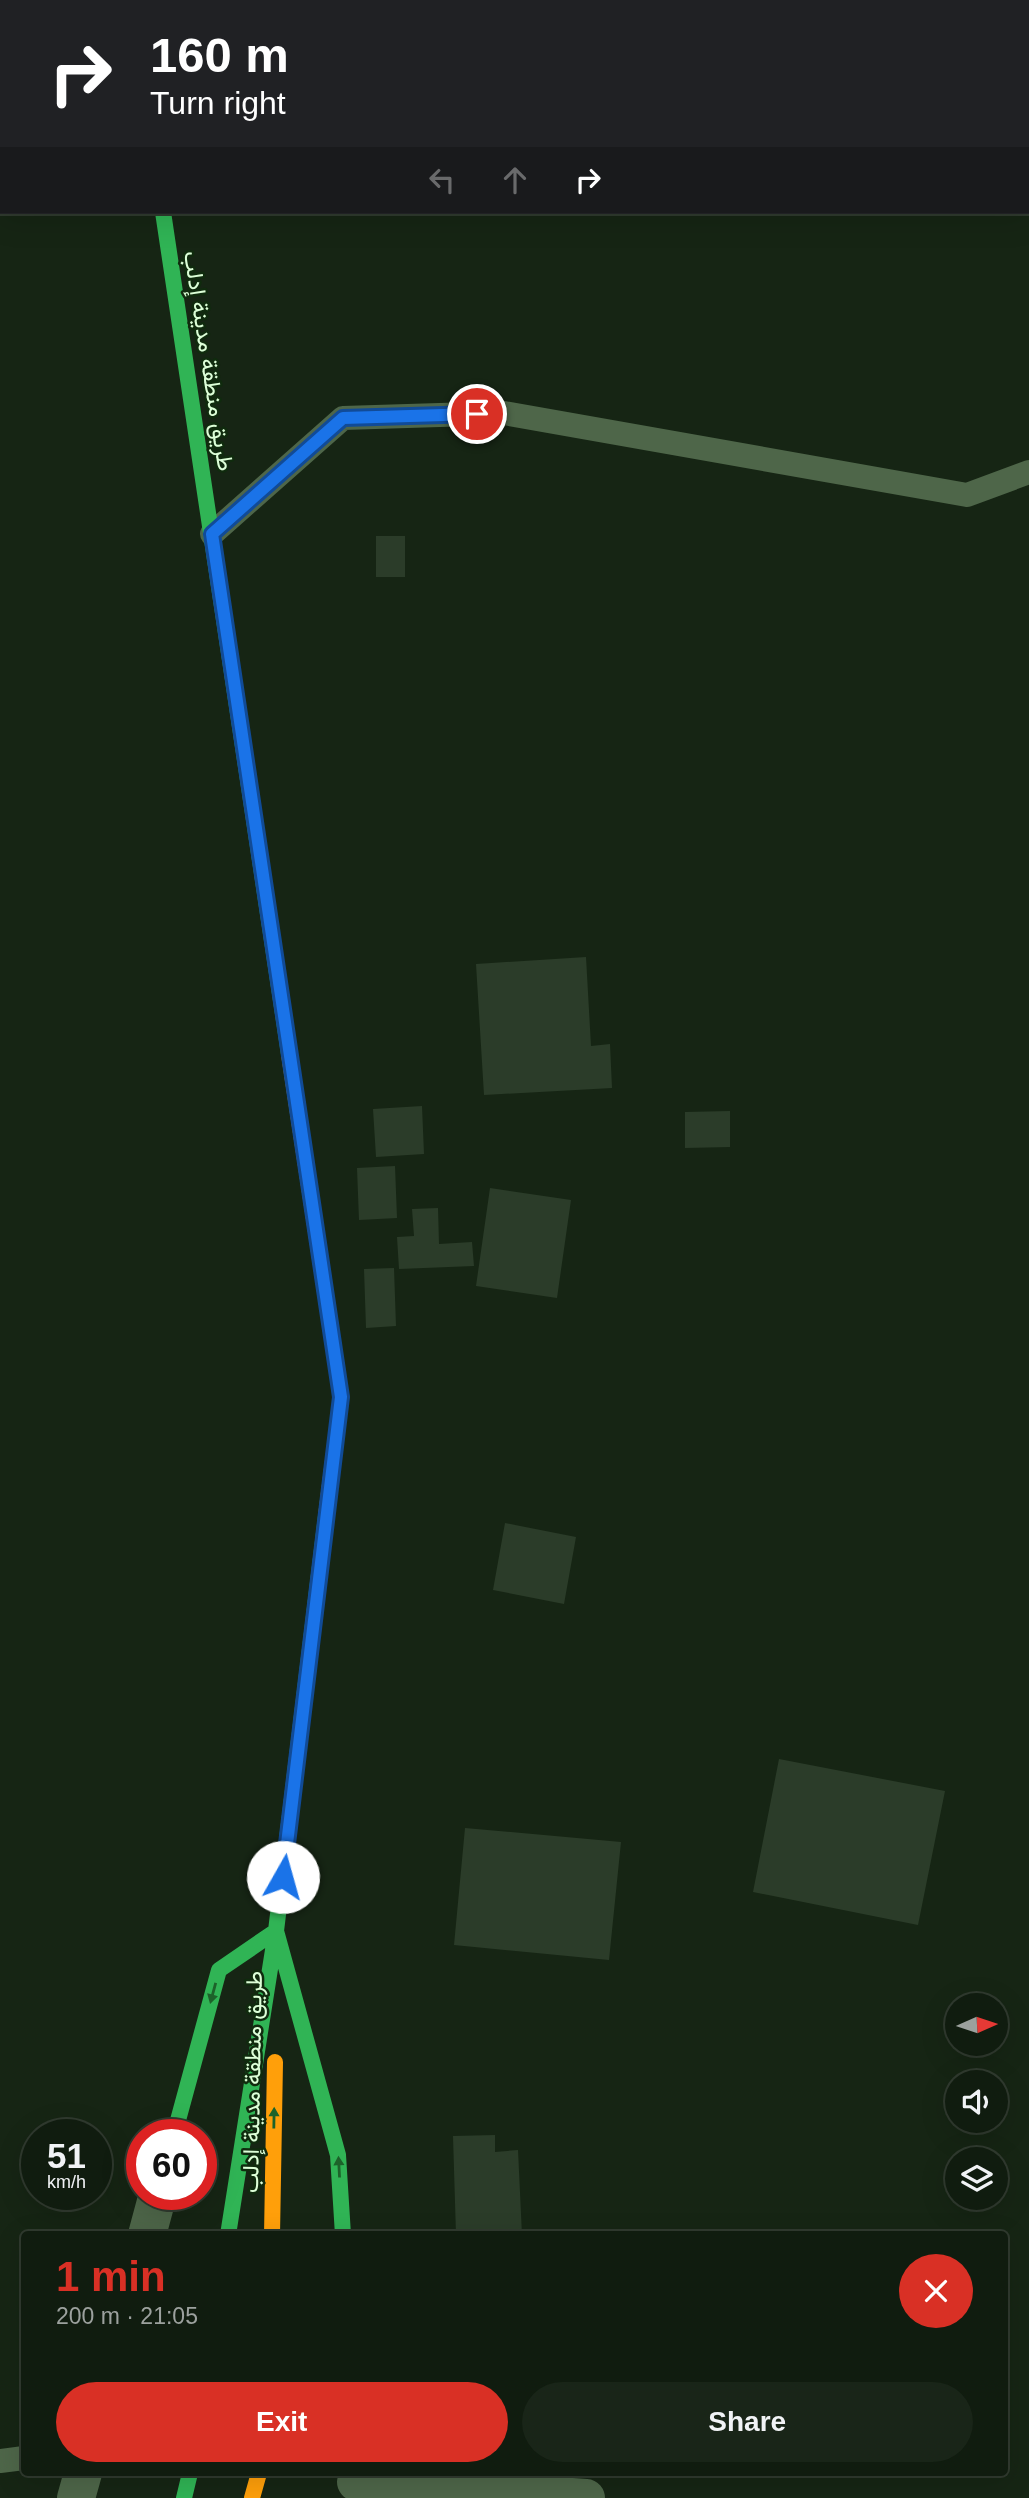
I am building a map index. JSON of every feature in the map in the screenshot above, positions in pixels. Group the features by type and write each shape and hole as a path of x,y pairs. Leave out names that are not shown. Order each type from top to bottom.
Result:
{"main road":[{"name":"طريق منطقة مدينة إدلب","path":"163,214 341,1397 276,1931 229,2231"},
{"name":"طريق منطقة مدينة إدلب","path":"272,2231 276,1931"},
{"path":"178,2119 219,1970 276,1931 338,2155 343,2231"},
{"path":"184,2498 189,2476"},
{"path":"252,2498 258,2476"}],"street":[{"path":"149,2231 154,2210"},
{"path":"76,2498 82,2476"},
{"path":"354,2484 586,2498"}],"lane":[{"path":"212,534 343,418 504,413 967,495 1029,472"},
{"path":"0,2461 21,2458"}],"building":[{"path":"376,536 405,536 405,577 376,577"},
{"path":"586,957 591,1046 610,1044 612,1088 484,1095 476,964"},
{"path":"422,1106 424,1154 376,1157 373,1109"},
{"path":"730,1111 730,1147 685,1148 685,1112"},
{"path":"395,1166 397,1218 359,1220 357,1168"},
{"path":"490,1188 571,1200 557,1298 476,1286"},
{"path":"438,1208 439,1244 472,1242 474,1266 399,1269 397,1237 414,1236 412,1209"},
{"path":"394,1268 396,1326 366,1328 364,1269"},
{"path":"505,1523 576,1537 564,1604 493,1590"},
{"path":"779,1759 945,1791 918,1925 753,1892"},
{"path":"465,1828 621,1842 609,1960 454,1945"},
{"path":"495,2135 495,2152 518,2150 522,2231 456,2231 453,2136"}],"traffic: fast":[{"path":"163,214 289,1054"},
{"path":"229,2231 276,1931 326,1516"},
{"path":"178,2119 219,1970 276,1931 338,2155 343,2231"},
{"path":"184,2498 189,2476"}],"traffic: slow":[{"path":"289,1054 341,1397 326,1516"},
{"path":"272,2231 275,2062"},
{"path":"252,2498 258,2476"}],"route":[{"path":"283,1877 341,1397 212,534 343,418 477,414"}]}
